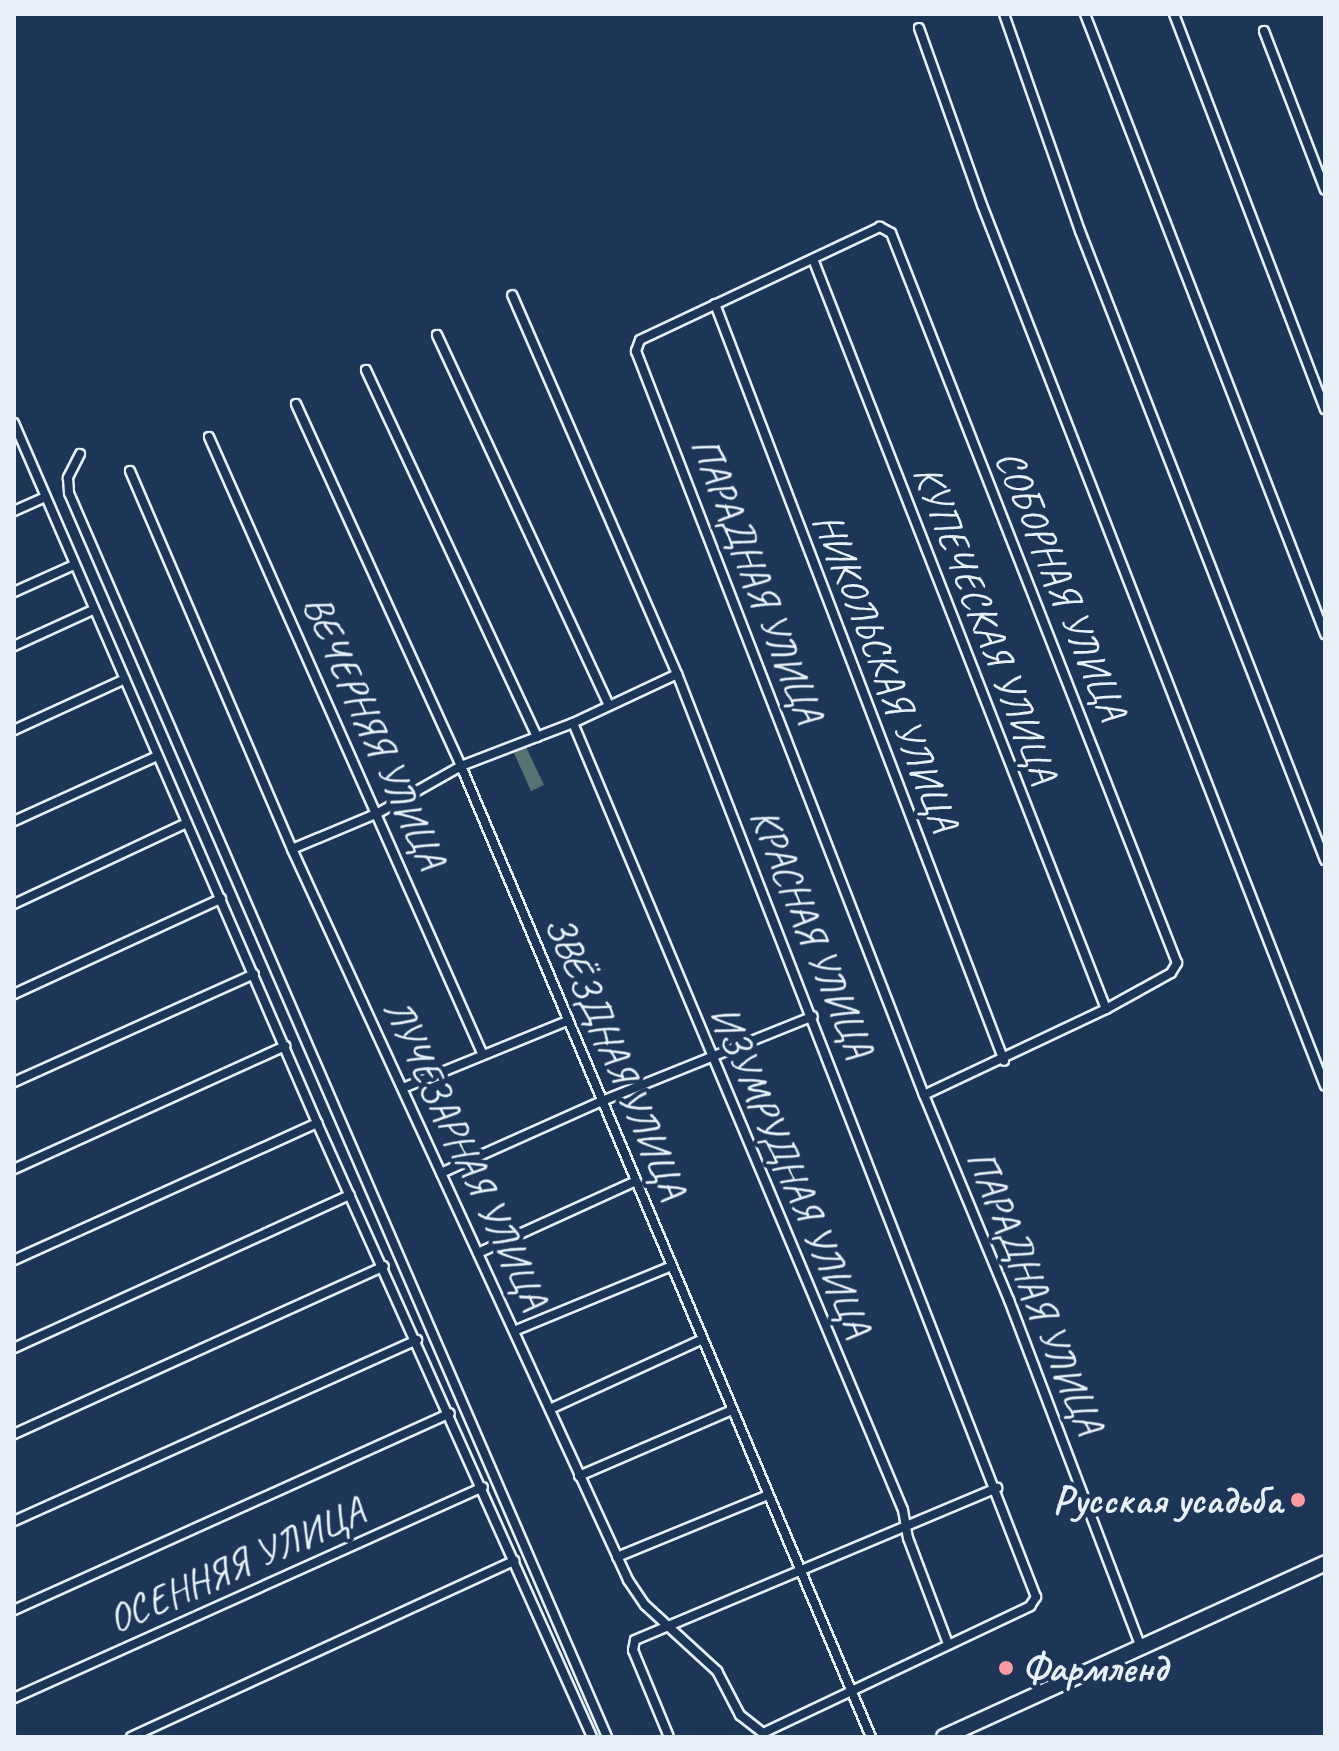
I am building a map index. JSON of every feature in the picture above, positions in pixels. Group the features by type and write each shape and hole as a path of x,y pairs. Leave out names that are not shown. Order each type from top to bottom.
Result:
{"main road":[{"path":"944,1737 1325,1563"}],"street":[{"path":"1004,14 1080,231 1325,860"},
{"path":"1085,14 1325,634"},
{"path":"1174,14 1325,409"},
{"path":"919,28 1197,766 1325,1086"},
{"path":"1264,31 1325,190"},
{"name":"ПАРАДНАЯ УЛИЦА","path":"885,228 640,340 636,351 1141,1647"},
{"name":"СОБОРНАЯ УЛИЦА","path":"885,228 1176,967 1106,1009"},
{"name":"КУПЕЧЕСКАЯ УЛИЦА","path":"813,259 1106,1009"},
{"name":"КРАСНАЯ УЛИЦА","path":"512,295 677,674 997,1488 1036,1601"},
{"name":"НИКОЛЬСКАЯ УЛИЦА","path":"715,304 1004,1061"},
{"path":"437,335 608,703"},
{"path":"366,370 537,737"},
{"name":"ЗВЁЗДНАЯ УЛИЦА","path":"296,404 461,766 871,1737"},
{"path":"14,423 317,1123 450,1413 592,1737"},
{"name":"ВЕЧЕРНЯЯ УЛИЦА","path":"209,437 482,1053"},
{"path":"80,454 68,478 69,493 607,1737"},
{"name":"ЛУЧЕЗАРНАЯ УЛИЦА","path":"130,471 292,849 636,1594 717,1671 740,1715 759,1735 1036,1601"},
{"path":"14,511 45,497"},
{"path":"14,592 74,565"},
{"path":"14,646 93,610"},
{"path":"292,849 378,813 461,766 573,723 608,703 677,674"},
{"path":"14,730 125,679"},
{"name":"ИЗУМРУДНАЯ УЛИЦА","path":"573,723 906,1526 948,1644"},
{"path":"14,821 157,756"},
{"path":"14,904 187,823"},
{"path":"14,994 221,899"},
{"path":"14,1082 254,974"},
{"path":"924,1095 1004,1061 1106,1009"},
{"path":"441,1173 602,1101 813,1016"},
{"path":"403,1088 482,1053 567,1021"},
{"path":"14,1169 285,1046"},
{"path":"14,1260 317,1123"},
{"path":"478,1253 636,1181"},
{"path":"14,1348 350,1195"},
{"path":"14,1434 384,1266"},
{"path":"514,1331 672,1266"},
{"path":"550,1409 703,1339"},
{"path":"14,1521 417,1340"},
{"path":"579,1476 732,1410"},
{"path":"14,1610 450,1413"},
{"name":"ОСЕННЯЯ УЛИЦА","path":"14,1698 483,1487"},
{"path":"669,1737 632,1646 637,1639 997,1488"},
{"path":"617,1557 768,1495"},
{"path":"131,1737 514,1561"}],"green space":[{"path":"526,747 544,785 531,791 514,753"}],"place":[{"name":"Русская усадьба","path":"1298,1500"},
{"name":"Фармленд","path":"1006,1668"}]}
